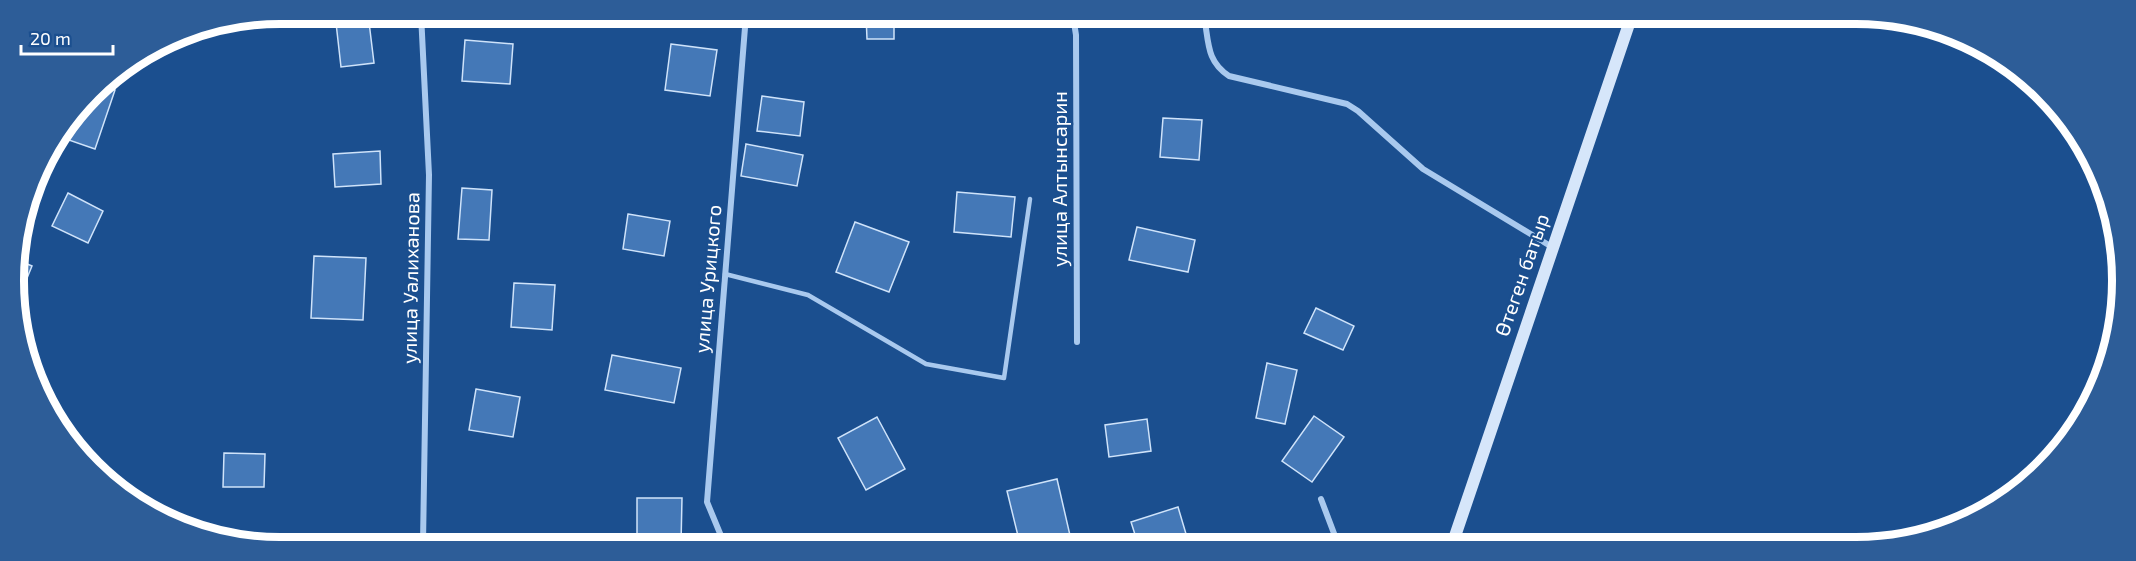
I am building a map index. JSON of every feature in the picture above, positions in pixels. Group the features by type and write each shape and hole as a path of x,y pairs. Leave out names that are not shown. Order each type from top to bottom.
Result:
{"street":[{"name":"улица Уалиханова","path":"421,24 429,176 423,537"},
{"name":"улица Урицкого","path":"722,537 707,502 745,24"},
{"name":"улица Алтынсарин","path":"1074,24 1077,342"},
{"path":"1205,24 1212,60 1218,69 1229,76 1347,104 1358,111 1423,169 1552,247"},
{"name":"Өтеген батыр","path":"1454,537 1629,24"},
{"path":"1321,500 1335,537"}],"lane":[{"path":"725,274 808,295 926,364 1004,378 1030,199"}],"building":[{"path":"336,24 369,24 374,63 341,67"},
{"path":"866,24 894,24 894,39 867,39"},
{"path":"465,40 513,44 510,84 462,81"},
{"path":"671,44 717,50 710,96 665,90"},
{"path":"111,88 115,90 95,149 66,139 88,111"},
{"path":"762,96 804,102 800,136 757,131"},
{"path":"1163,118 1202,120 1199,160 1160,157"},
{"path":"746,144 803,155 797,186 741,176"},
{"path":"380,151 381,184 335,187 333,154"},
{"path":"462,188 492,190 489,240 458,239"},
{"path":"957,192 1015,197 1011,237 954,232"},
{"path":"68,193 103,211 88,243 52,226"},
{"path":"628,214 670,221 664,256 623,249"},
{"path":"855,222 909,242 889,292 836,272"},
{"path":"1137,227 1195,240 1188,272 1129,260"},
{"path":"314,256 366,258 363,320 311,318"},
{"path":"25,263 32,266 24,285"},
{"path":"514,283 555,285 552,330 511,327"},
{"path":"1316,308 1354,326 1343,350 1304,333"},
{"path":"612,355 681,368 674,403 605,390"},
{"path":"1267,363 1297,370 1285,424 1256,418"},
{"path":"476,389 520,397 513,437 469,430"},
{"path":"1314,416 1344,437 1312,482 1282,461"},
{"path":"877,417 905,469 866,490 838,438"},
{"path":"1147,419 1151,451 1109,457 1105,425"},
{"path":"224,453 265,454 264,487 223,487"},
{"path":"1057,479 1070,537 1018,537 1007,491"},
{"path":"637,498 682,498 681,537 637,537"},
{"path":"1178,507 1187,537 1136,537 1131,522"}]}
